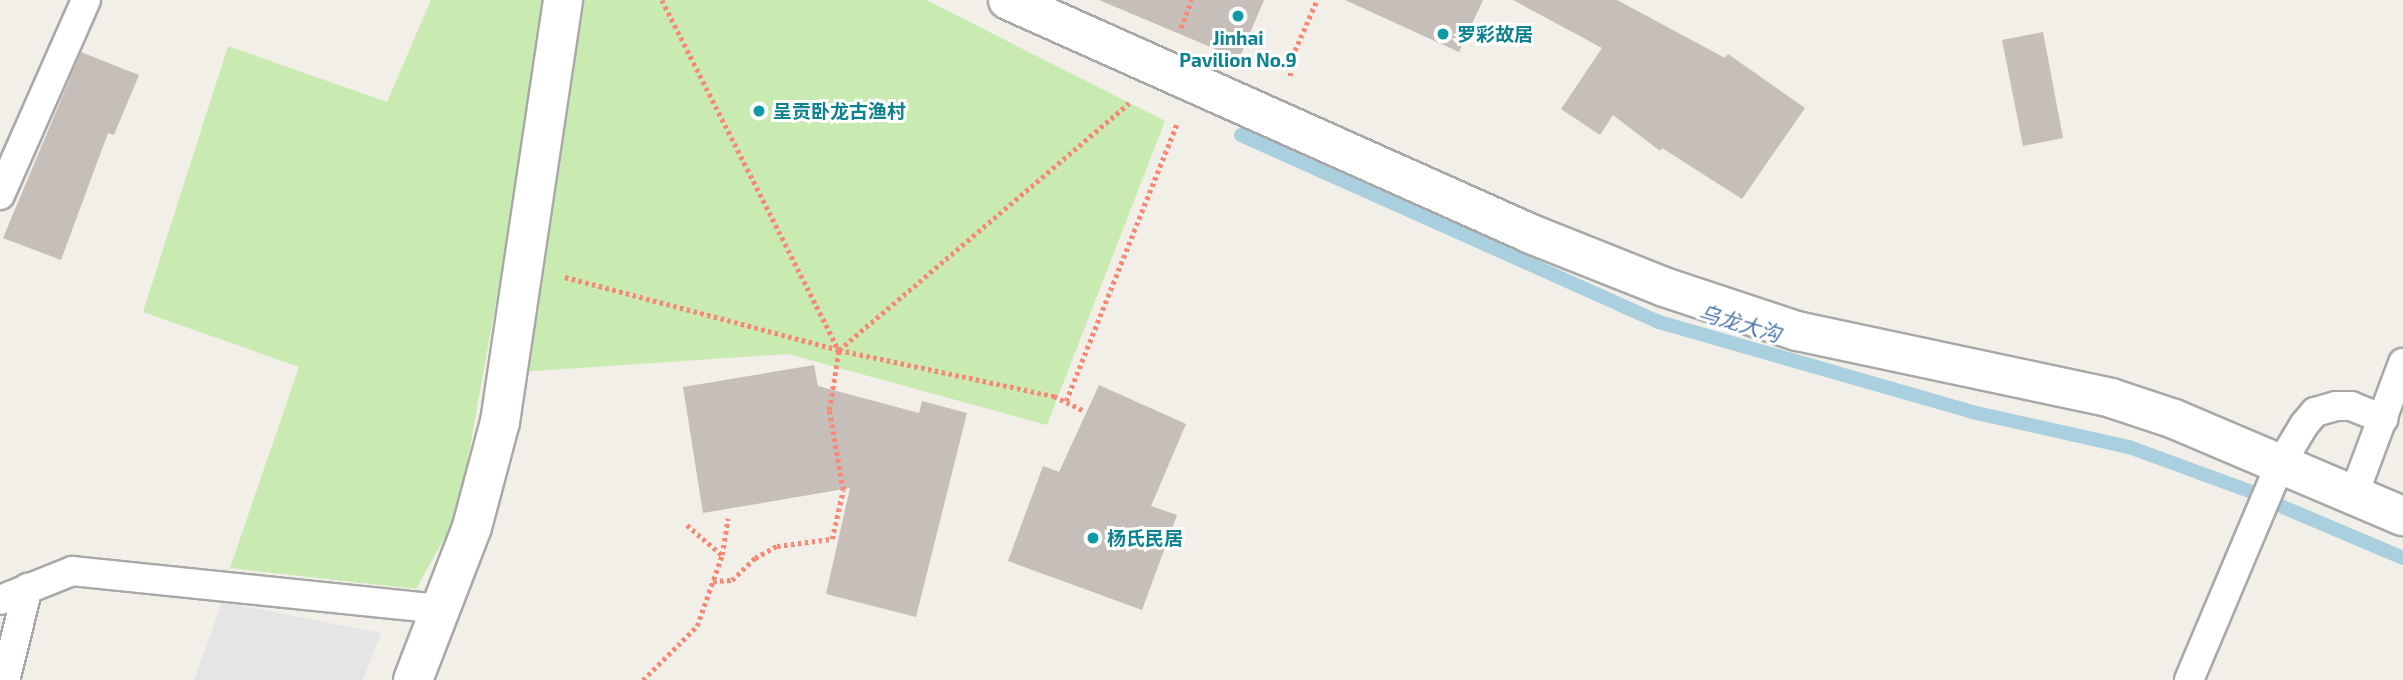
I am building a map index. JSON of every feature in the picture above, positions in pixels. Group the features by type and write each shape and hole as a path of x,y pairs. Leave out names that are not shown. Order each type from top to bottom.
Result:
{"street":[{"path":"413,680 472,527 500,422 563,0"},
{"path":"1008,0 1531,234 1664,287 1797,331 2111,397 2403,516"}],"lane":[{"path":"0,195 86,0"},
{"path":"2354,494 2403,363"},
{"path":"2189,680 2280,465 2315,412 2351,406 2382,419"},
{"path":"0,600 72,571 439,609"},
{"path":"5,680 28,589"}],"path":[{"path":"662,0 839,350 829,410 843,490 832,538 777,546 755,558 732,580 713,581"},
{"path":"1276,120 1289,91 1292,57 1317,0"},
{"path":"839,350 1166,72"},
{"path":"1066,402 1177,123"},
{"path":"523,266 839,350 1066,402 1085,411"},
{"path":"643,680 697,626 722,555 728,518"},
{"path":"687,525 722,555"}],"green space":[{"path":"431,0 550,0 458,514 416,589 230,568 299,367 143,312 228,46 387,102"},
{"path":"581,0 926,0 1165,121 1047,425 788,354 520,372"}],"shaded area":[{"path":"222,602 381,633 363,680 194,680"}],"building":[{"path":"1099,0 1264,0 1239,59"},
{"name":"罗彩故居","path":"1345,0 1483,0 1459,52"},
{"path":"1513,0 1617,0 1725,58 1728,54 1805,108 1742,199 1662,148 1660,151 1613,115 1600,135 1561,109 1602,48"},
{"path":"2043,32 2063,138 2023,146 2002,40"},
{"path":"81,52 139,75 114,135 108,133 61,260 3,238"},
{"path":"814,365 818,386 919,413 922,401 967,413 916,617 826,594 850,488 703,513 683,387"},
{"name":"杨氏民居","path":"1099,385 1186,424 1151,506 1177,515 1142,610 1008,561 1043,466 1059,472"}],"waterway":[{"name":"乌龙大沟","path":"1241,135 1659,322 1972,412 2129,447 2249,491"},
{"name":"乌龙大沟","path":"2283,507 2403,558"}],"place":[{"name":"Jinhai Pavilion No.9","path":"1238,16"},
{"name":"罗彩故居","path":"1443,34"},
{"name":"呈贡卧龙古渔村","path":"759,111"},
{"name":"杨氏民居","path":"1093,538"}]}
